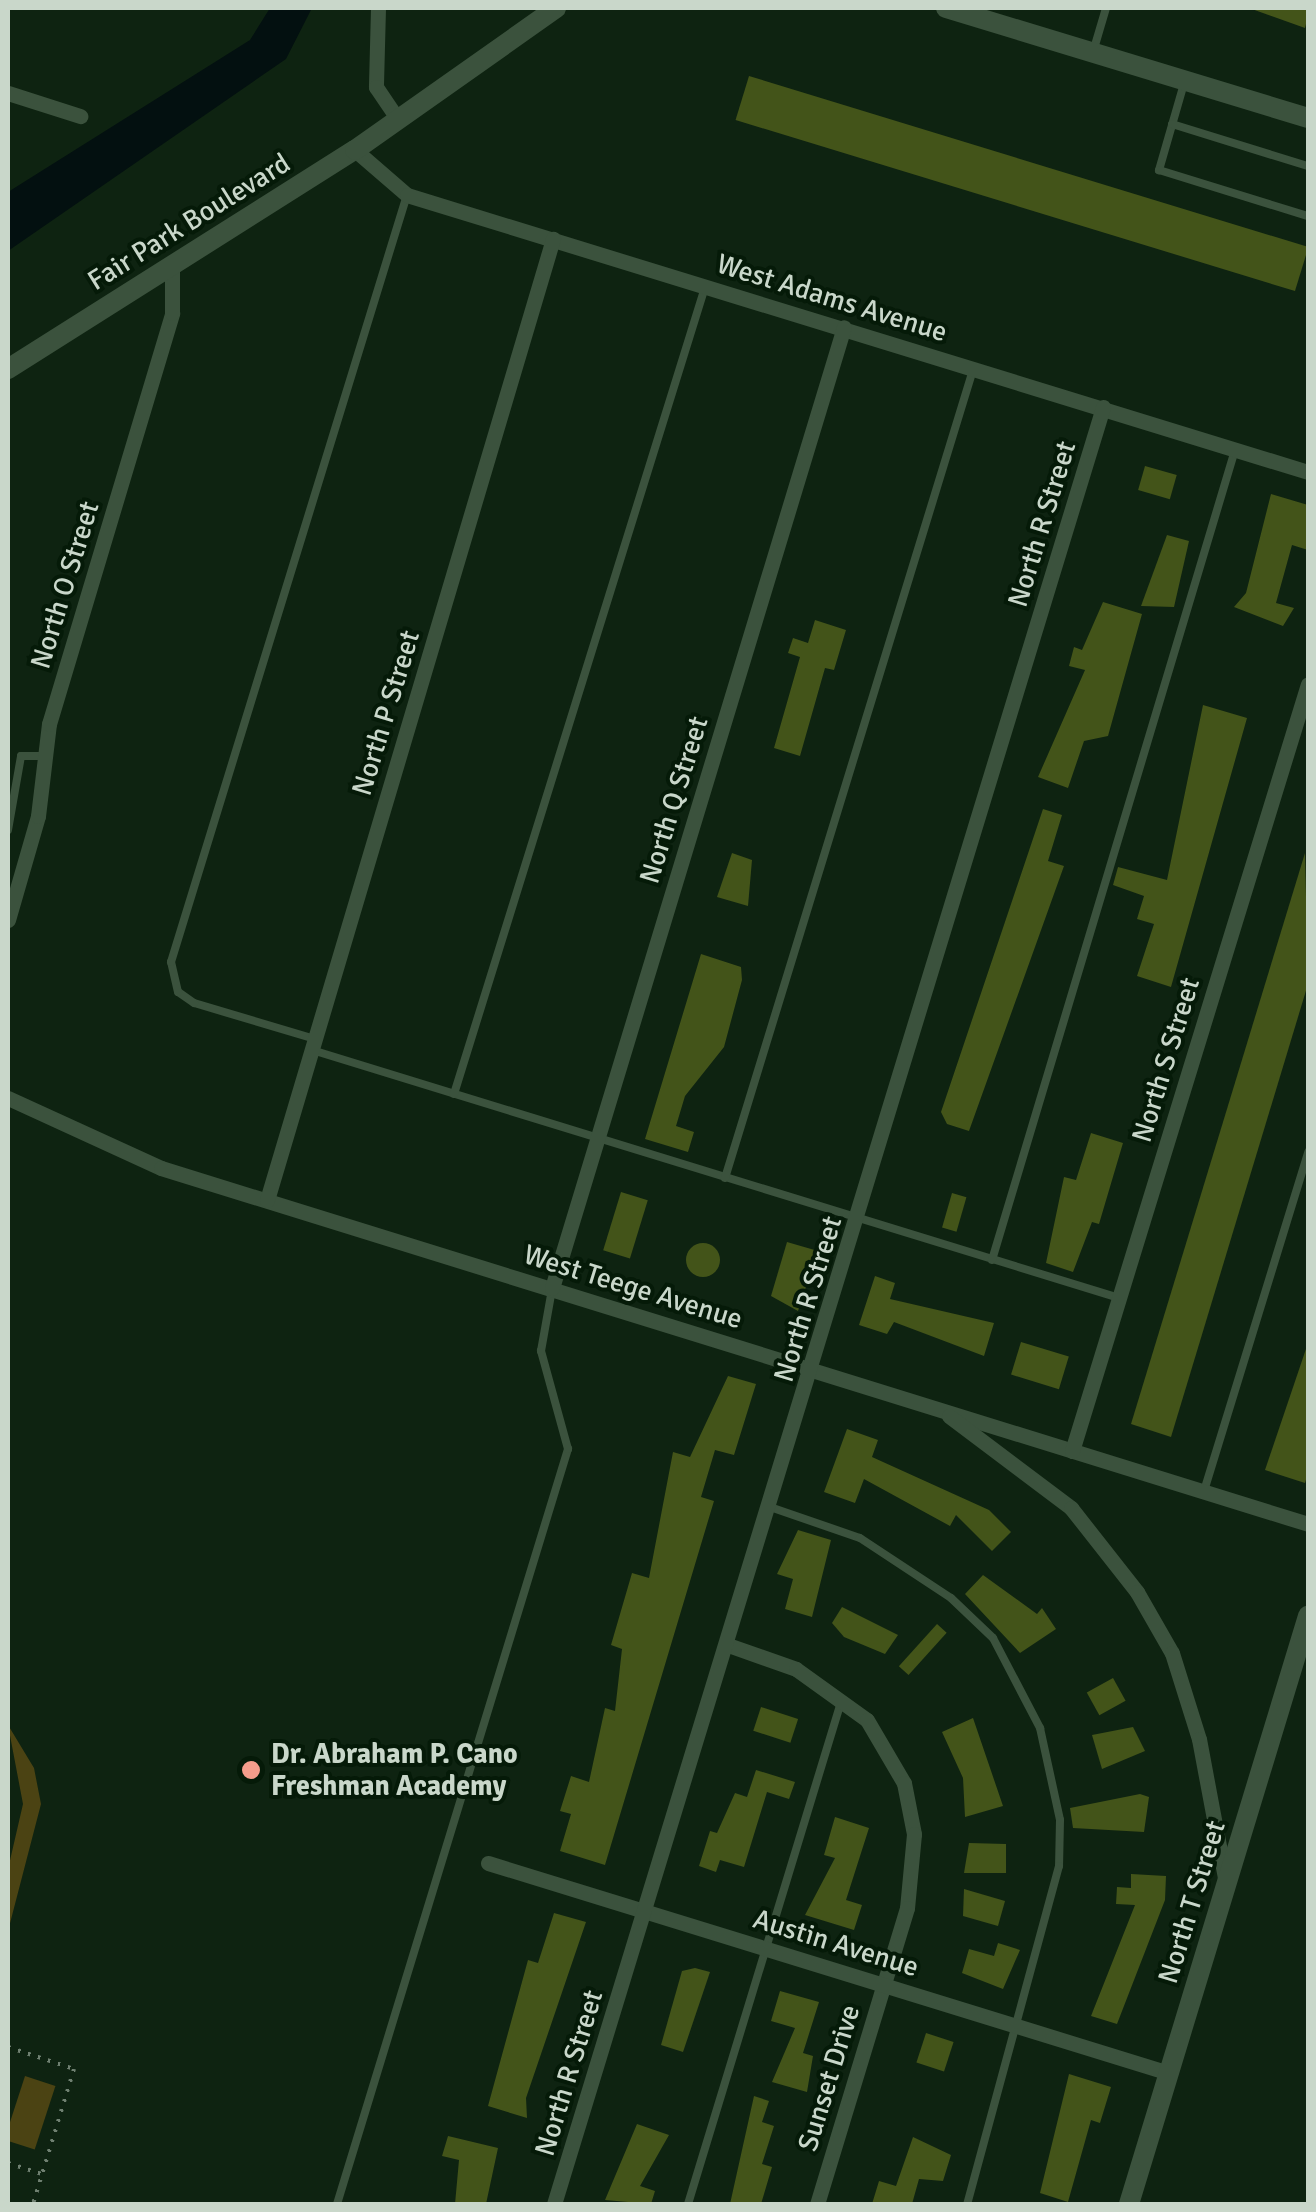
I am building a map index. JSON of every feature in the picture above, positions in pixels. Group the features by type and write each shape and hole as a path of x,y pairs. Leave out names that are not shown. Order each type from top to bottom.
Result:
{"street":[{"path":"378,8 372,66 396,118"},
{"name":"Fair Park Boulevard","path":"8,369 355,150 556,8"},
{"path":"946,8 1308,118"},
{"path":"8,93 80,116"},
{"name":"West Adams Avenue","path":"355,150 407,196 1308,472"},
{"name":"North P Street","path":"267,1200 553,240"},
{"name":"North O Street","path":"8,920 38,816 44,756 172,313 172,266"},
{"name":"North Q Street","path":"552,1288 844,327"},
{"name":"North R Street","path":"554,2204 813,1369 1103,407"},
{"name":"North S Street","path":"1072,1450 1308,684"},
{"name":"West Teege Avenue","path":"8,1098 94,1142 267,1200 1308,1524"},
{"path":"933,1406 1071,1508 1137,1592 1172,1653 1199,1740 1226,1886"},
{"name":"North T Street","path":"1128,2204 1308,1616"},
{"name":"Sunset Drive","path":"728,1645 843,1698 894,1759 914,1834 907,1908 817,2204"},
{"name":"Austin Avenue","path":"488,1863 1169,2072"}],"lane":[{"path":"1093,52 1106,8"},
{"path":"1185,80 1159,170 1308,216"},
{"path":"1172,124 1308,166"},
{"path":"407,196 171,962 178,992 194,1003 454,1094 1119,1298"},
{"path":"454,1094 706,286"},
{"path":"725,1178 974,367"},
{"path":"992,1260 1235,449"},
{"path":"8,830 21,756 44,756"},
{"path":"1204,1491 1308,1152"},
{"path":"337,2204 568,1449 541,1351 552,1288"},
{"path":"770,1508 910,1565 993,1638 1021,1682 1060,1820 1051,1917 967,2204"},
{"path":"688,2204 843,1698"}],"path":[{"path":"8,2047 74,2069 32,2204"},
{"path":"8,2163 42,2174"}],"shaded area":[{"path":"270,8 312,8 286,59 8,251 8,192 250,40"},
{"path":"8,1725 34,1768 41,1804 8,1931 8,1869 23,1804"},
{"path":"25,2076 55,2086 35,2150 8,2141 8,2128"}],"building":[{"path":"1249,8 1308,8 1308,16 1305,28"},
{"path":"749,76 1308,247 1295,291 736,120"},
{"path":"1145,466 1177,475 1170,499 1138,490"},
{"path":"1271,494 1308,505 1308,550 1292,545 1276,603 1294,608 1283,626 1234,607 1246,593"},
{"path":"1167,535 1189,541 1174,607 1141,606"},
{"path":"1103,602 1142,614 1108,736 1084,741 1068,788 1038,777 1085,670 1069,666 1074,647 1082,650"},
{"path":"815,620 846,630 834,670 825,668 800,756 774,748 800,657 788,653 793,638 808,643"},
{"path":"1203,705 1247,718 1171,987 1137,976 1154,924 1137,919 1144,896 1113,885 1118,867 1167,880"},
{"path":"1043,809 1062,815 1048,861 1064,866 969,1131 947,1124 941,1112"},
{"path":"732,853 752,860 748,906 717,897"},
{"path":"1305,853 1308,984 1171,1437 1131,1424"},
{"path":"701,954 741,967 742,980 724,1047 685,1096 676,1126 694,1132 688,1152 645,1139"},
{"path":"1091,1133 1123,1143 1099,1224 1092,1222 1073,1272 1046,1263 1064,1177 1076,1180"},
{"path":"621,1192 648,1200 630,1259 603,1250"},
{"path":"952,1193 966,1197 956,1232 942,1228"},
{"path":"787,1242 818,1251 798,1311 771,1296"},
{"path":"703,1243 715,1248 720,1260 715,1272 703,1277 691,1272 686,1260 691,1248"},
{"path":"875,1276 895,1283 890,1299 994,1323 984,1356 894,1322 887,1334 859,1325"},
{"path":"1021,1342 1069,1357 1059,1389 1011,1375"},
{"path":"1308,1343 1308,1473 1305,1483 1265,1470"},
{"path":"728,1376 756,1384 734,1455 715,1450 701,1497 714,1501 605,1865 560,1851 571,1814 560,1811 571,1776 589,1782 605,1708 615,1711 622,1649 611,1645 632,1573 649,1578 673,1452 690,1457"},
{"path":"847,1429 878,1440 872,1457 989,1510 1011,1532 992,1551 956,1515 950,1526 864,1479 855,1503 824,1492"},
{"path":"798,1530 831,1540 812,1617 785,1609 793,1579 777,1574"},
{"path":"983,1575 1037,1614 1042,1608 1056,1629 1020,1653 965,1594"},
{"path":"842,1607 898,1635 885,1654 844,1637 832,1623"},
{"path":"937,1624 947,1633 909,1675 899,1666"},
{"path":"1113,1678 1126,1701 1099,1715 1087,1693"},
{"path":"761,1707 798,1719 790,1743 753,1731"},
{"path":"973,1718 1003,1806 965,1817 963,1778 942,1732"},
{"path":"1133,1727 1145,1751 1102,1769 1092,1735"},
{"path":"756,1770 795,1782 789,1799 767,1792 744,1867 720,1860 716,1872 699,1866 710,1831 717,1833 735,1793 747,1797"},
{"path":"1140,1794 1149,1797 1144,1832 1073,1828 1070,1808"},
{"path":"835,1817 869,1828 846,1900 862,1905 854,1930 805,1915 835,1858 824,1855"},
{"path":"969,1843 1006,1844 1006,1873 964,1873"},
{"path":"1131,1874 1166,1876 1165,1900 1117,2024 1091,2016 1135,1905 1116,1904 1117,1887 1131,1888"},
{"path":"964,1889 1005,1901 998,1926 963,1916"},
{"path":"554,1913 586,1922 526,2098 527,2118 488,2106 528,1960 538,1963"},
{"path":"998,1943 1020,1950 1003,1989 962,1973 969,1949 994,1956"},
{"path":"695,1968 710,1972 683,2052 661,2045 682,1971"},
{"path":"780,1991 819,2002 803,2053 813,2056 807,2092 772,2082 795,2028 771,2021"},
{"path":"926,2033 954,2042 944,2071 916,2062"},
{"path":"1069,2074 1111,2087 1100,2123 1091,2120 1068,2202 1040,2193"},
{"path":"754,2096 769,2101 762,2122 774,2126 762,2164 772,2167 761,2204 730,2204"},
{"path":"637,2124 669,2135 640,2186 655,2191 651,2204 605,2200"},
{"path":"448,2136 498,2148 486,2204 455,2204 459,2160 442,2156"},
{"path":"913,2137 951,2155 943,2181 919,2179 912,2204 872,2204 879,2181 896,2186"}],"place":[{"name":"Dr. Abraham P. Cano Freshman Academy","path":"251,1770"}]}
